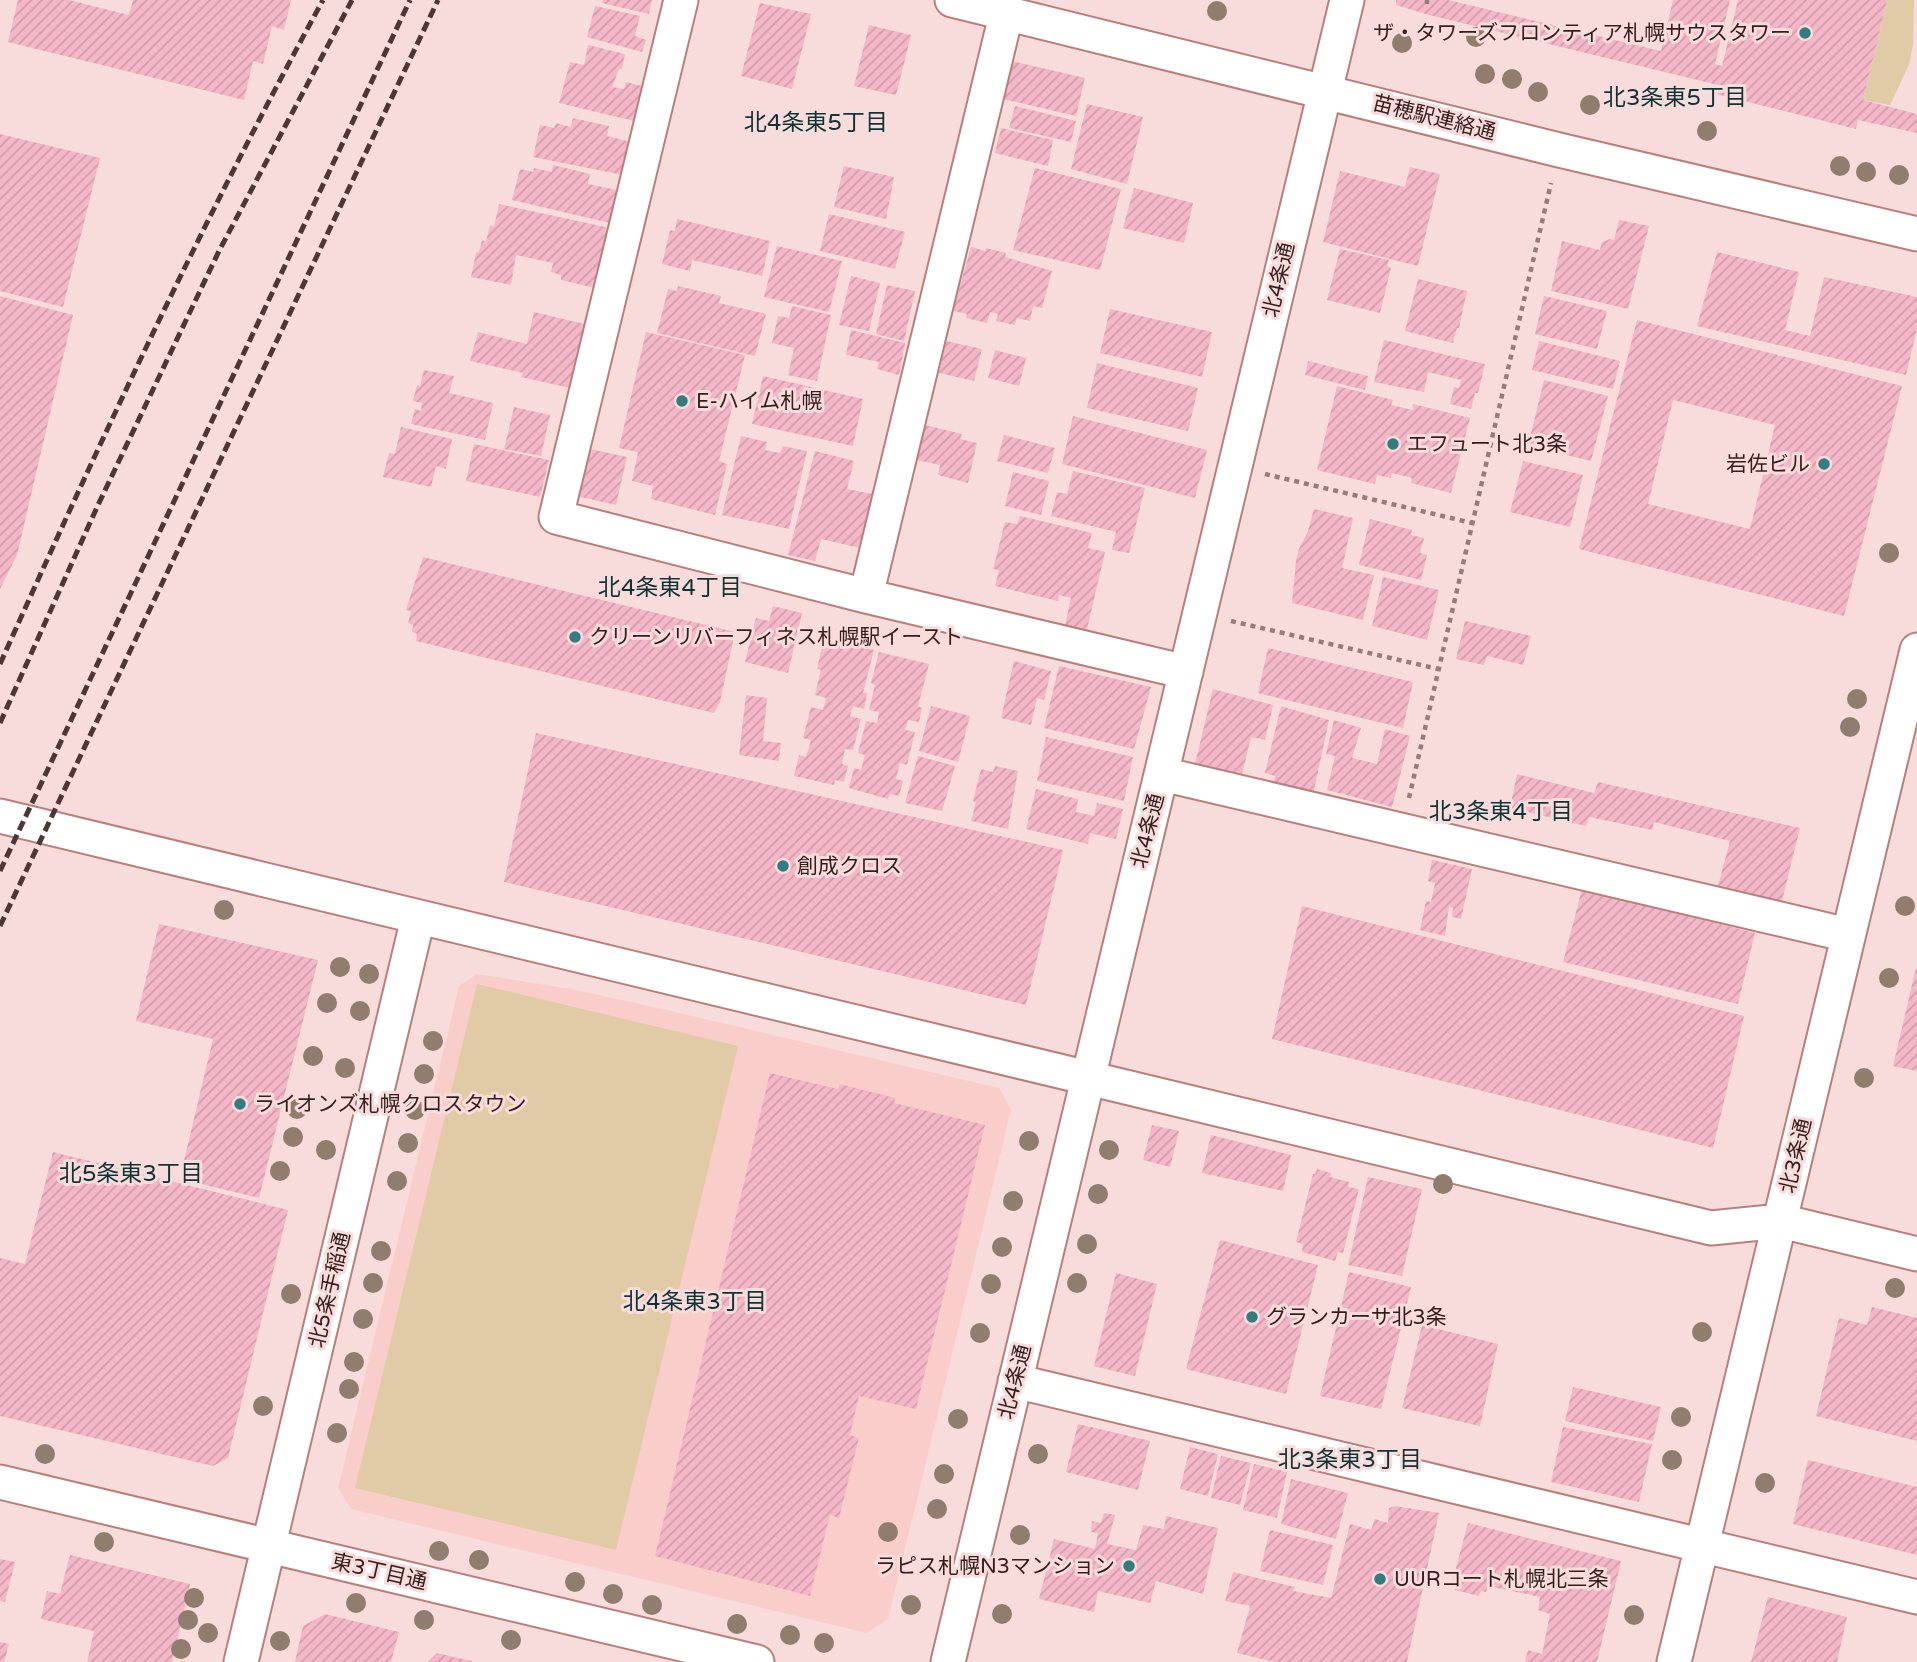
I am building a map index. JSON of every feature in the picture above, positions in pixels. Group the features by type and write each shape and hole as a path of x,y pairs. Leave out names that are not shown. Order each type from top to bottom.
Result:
{"street":[{"path":"681,0 556,517 866,596 1186,672"},
{"name":"苗穂駅連絡通","path":"952,0 1559,150 1917,234"},
{"name":"北4条通","path":"948,1662 1347,0"},
{"path":"866,596 1006,15"},
{"name":"北3条通","path":"1674,1662 1917,650"},
{"path":"1162,774 1848,935"},
{"path":"0,816 1711,1228 1781,1221 1917,1254"},
{"name":"北5条手稲通","path":"241,1662 418,918"},
{"path":"1015,1381 1917,1597"},
{"name":"東3丁目通","path":"0,1482 757,1662"}],"path":[{"path":"1401,830 1559,150"},
{"path":"1235,467 1472,523"},
{"path":"1223,619 1438,669"}],"shaded area":[{"path":"1887,0 1914,0 1913,45 1909,65 1890,105 1863,100"},
{"path":"477,974 571,989 658,1008 999,1088 1011,1110 888,1619 867,1633 351,1509 338,1488 459,986"},
{"path":"477,984 738,1046 616,1550 355,1488"}],"building":[{"path":"18,0 69,0 129,15 133,0 291,0 284,30 272,26 263,64 253,61 244,100 8,42"},
{"path":"603,0 652,0 649,14 602,3"},
{"name":"ザ・タワーズフロンティア札幌サウスタワー","path":"1396,0 1448,0 1661,51 1673,0 1730,0 1715,64 1722,66 1738,0 1887,0 1863,100 1917,114 1917,133 1858,120 1856,129 1716,94 1718,85 1429,15 1396,5"},
{"path":"760,3 811,14 792,89 741,76"},
{"path":"595,6 640,16 635,36 646,40 642,52 587,37"},
{"path":"869,25 911,35 896,95 854,86"},
{"path":"588,45 625,54 622,69 619,69 612,87 624,89 626,82 642,86 634,121 559,103 570,62 584,65"},
{"path":"1012,61 1085,78 1076,116 1003,99"},
{"path":"1087,104 1143,117 1127,184 1071,169"},
{"path":"1015,106 1076,121 1071,142 1009,128"},
{"path":"573,118 609,126 607,136 631,142 623,175 533,157 540,125 554,128 556,123 571,127"},
{"path":"1001,128 1053,140 1048,166 995,153"},
{"path":"0,134 100,158 63,307 0,291"},
{"path":"553,165 590,174 588,184 617,190 610,223 512,200 520,169 533,172 534,168 552,172"},
{"path":"844,166 894,177 886,219 834,207"},
{"path":"1410,167 1440,174 1418,266 1323,242 1340,171 1405,187"},
{"path":"1035,168 1121,189 1100,270 1013,250"},
{"path":"1134,188 1193,203 1184,243 1123,228"},
{"path":"499,204 610,228 595,288 561,280 561,275 551,272 553,263 516,255 511,285 471,277 476,253 479,252 482,240 486,242 490,225 494,227"},
{"path":"829,214 905,232 895,269 820,251"},
{"path":"677,219 770,241 762,276 692,260 690,271 662,264 670,230 675,231"},
{"path":"1619,220 1649,226 1628,309 1551,291 1562,241 1600,250 1602,242 1614,240"},
{"path":"777,246 842,261 829,312 764,297"},
{"path":"971,247 1006,253 1005,257 1052,271 1042,308 1033,306 1030,321 1017,318 1015,325 996,321 998,314 990,312 987,323 966,318 967,314 953,311"},
{"path":"1340,249 1389,260 1387,266 1391,268 1380,313 1327,300"},
{"path":"1717,252 1799,272 1785,330 1810,336 1824,277 1917,297 1917,328 1906,375 1697,326"},
{"path":"851,276 880,283 869,331 839,325"},
{"path":"1418,279 1467,291 1453,343 1405,331"},
{"path":"887,285 915,291 904,341 876,334"},
{"path":"678,286 721,296 719,303 766,314 755,356 657,333 668,289 677,291"},
{"path":"0,296 73,315 17,555 0,589"},
{"path":"1544,296 1607,311 1597,349 1535,334"},
{"path":"792,306 831,315 817,381 788,375 794,348 772,343 778,316 789,318"},
{"path":"1110,309 1212,332 1202,377 1100,353"},
{"path":"534,312 589,325 586,340 581,339 577,354 584,356 575,389 521,377 523,373 470,361 478,332 527,344"},
{"name":"岩佐ビル","path":"1637,320 1902,386 1844,616 1579,549","holes":["1673,400 1775,425 1750,529 1648,504"]},
{"path":"851,330 905,343 899,375 877,369 879,362 846,355"},
{"name":"E-ハイム札幌","path":"646,332 745,355 719,461 727,464 715,515 651,499 653,486 632,481 638,452 619,448"},
{"path":"1384,340 1485,364 1471,409 1450,404 1454,387 1459,388 1461,380 1428,372 1424,392 1374,382"},
{"path":"946,341 982,349 974,381 939,373"},
{"path":"1539,341 1620,361 1613,389 1532,370"},
{"path":"995,350 1026,358 1019,386 988,378"},
{"path":"1308,361 1368,376 1365,390 1305,375"},
{"path":"1097,363 1198,388 1188,431 1087,408"},
{"path":"424,370 454,376 449,393 493,403 485,440 411,424 415,409 421,411 422,403 413,401"},
{"path":"763,376 863,399 853,446 752,424"},
{"path":"1544,380 1608,396 1591,461 1528,446"},
{"name":"エフュート北3条","path":"1337,386 1393,400 1391,405 1413,410 1413,404 1470,418 1451,493 1411,483 1412,478 1392,473 1391,478 1377,475 1375,484 1317,470"},
{"path":"514,407 550,415 541,456 504,449"},
{"path":"1073,416 1207,450 1195,498 1062,464"},
{"path":"925,425 962,434 960,439 977,443 968,483 938,475 940,465 917,460"},
{"path":"401,427 452,439 446,469 436,466 431,487 383,477 389,453 395,454"},
{"path":"1004,435 1055,448 1048,473 997,461"},
{"path":"741,436 767,442 765,450 780,453 783,446 807,451 789,529 722,515"},
{"path":"474,444 549,460 540,497 466,481"},
{"path":"590,449 627,457 616,505 577,496"},
{"path":"815,451 854,461 847,489 873,494 860,548 821,539 815,561 788,555"},
{"path":"1523,461 1583,475 1570,527 1510,512"},
{"path":"1073,471 1145,488 1129,553 1112,550 1116,532 1051,516 1057,492 1067,494"},
{"path":"1013,472 1049,481 1041,515 1005,506"},
{"path":"1314,509 1353,518 1342,568 1374,575 1363,620 1292,603 1296,561"},
{"path":"1020,516 1092,533 1088,548 1105,552 1087,629 1065,625 1071,598 1059,595 1058,601 995,586 999,570 993,569 1005,522 1017,524"},
{"path":"1370,519 1412,530 1411,535 1424,538 1420,553 1427,555 1421,580 1359,565"},
{"name":"クリーンリバーフィネス札幌駅イースト","path":"423,557 735,632 720,702 714,713 416,641 417,634 412,632 413,625 408,623 411,611 406,610"},
{"path":"1383,577 1439,590 1427,640 1372,626"},
{"path":"773,606 802,613 788,673 745,662 756,618 769,621"},
{"path":"1465,621 1531,636 1523,665 1487,656 1484,665 1456,659"},
{"path":"824,638 874,650 863,693 867,693 864,709 853,706 850,716 861,719 853,750 845,749 842,764 848,766 844,782 835,780 834,785 794,776 799,755 806,757 811,740 803,738 811,707 823,710 826,698 815,695"},
{"path":"1268,648 1413,682 1403,728 1258,693"},
{"path":"879,652 929,664 918,706 922,708 919,722 908,720 905,730 915,732 907,765 900,763 896,779 903,781 899,796 890,794 888,799 849,788 854,768 861,770 865,755 858,753 866,721 877,723 879,712 869,710 875,685 871,683"},
{"path":"1014,661 1051,671 1044,700 1037,698 1031,725 1001,718"},
{"path":"1059,666 1151,687 1134,749 1044,728"},
{"path":"1213,689 1273,705 1265,740 1251,737 1242,774 1195,764"},
{"path":"746,695 767,698 763,741 781,743 779,761 739,755"},
{"path":"931,706 970,716 958,762 919,751"},
{"path":"1281,706 1329,720 1313,795 1273,785 1275,776 1265,773"},
{"path":"1334,720 1361,728 1352,758 1377,764 1385,729 1410,736 1392,807 1327,790 1335,756 1326,754"},
{"name":"創成クロス","path":"536,733 1063,850 1026,1005 504,882"},
{"path":"1046,737 1133,757 1124,801 1037,781"},
{"path":"918,756 955,766 942,811 905,803"},
{"path":"995,766 1018,771 1008,829 971,821 981,769 993,772"},
{"path":"1517,774 1594,793 1598,782 1800,828 1780,909 1716,893 1730,841 1654,822 1652,830 1589,817 1586,826 1510,808"},
{"path":"1036,789 1078,799 1076,812 1094,816 1097,803 1123,809 1116,839 1090,833 1088,844 1026,829"},
{"path":"1432,860 1472,869 1461,919 1452,917 1453,908 1449,907 1445,936 1420,930 1426,901 1431,902 1435,883 1428,881"},
{"path":"1582,889 1755,933 1738,1004 1563,962"},
{"path":"1302,906 1744,1016 1713,1148 1272,1039"},
{"name":"ライオンズ札幌クロスタウン","path":"159,924 318,960 259,1198 201,1184 203,1174 182,1169 213,1039 136,1021"},
{"path":"1917,969 1917,1071 1893,1066"},
{"path":"770,1073 838,1089 840,1084 895,1098 894,1103 985,1125 916,1409 859,1396 850,1435 859,1438 839,1518 830,1515 810,1596 655,1556"},
{"path":"1152,1125 1179,1131 1170,1167 1143,1160"},
{"path":"1211,1135 1291,1155 1283,1191 1202,1173"},
{"path":"53,1152 288,1210 228,1458 213,1466 0,1416 0,1258 25,1264"},
{"path":"1317,1169 1331,1173 1330,1177 1349,1182 1348,1187 1359,1189 1343,1253 1338,1252 1335,1261 1302,1252 1303,1244 1296,1242 1313,1174"},
{"path":"1368,1177 1422,1189 1402,1276 1348,1265"},
{"name":"グランカーサ北3条","path":"1220,1240 1318,1265 1286,1394 1186,1369"},
{"path":"1349,1272 1411,1287 1381,1409 1320,1396"},
{"path":"1116,1273 1157,1284 1135,1376 1094,1366"},
{"path":"1872,1307 1917,1318 1917,1441 1816,1416 1839,1318 1867,1325"},
{"path":"1422,1325 1498,1344 1480,1426 1402,1408"},
{"path":"1573,1387 1661,1407 1653,1441 1565,1421"},
{"path":"1078,1424 1150,1441 1138,1490 1066,1472"},
{"path":"1563,1427 1652,1444 1639,1502 1551,1482"},
{"path":"1190,1447 1218,1454 1208,1496 1180,1489"},
{"path":"1221,1456 1251,1463 1240,1505 1211,1498"},
{"path":"1808,1460 1917,1487 1917,1555 1793,1524"},
{"path":"1254,1464 1287,1472 1277,1518 1243,1510"},
{"path":"1291,1479 1348,1493 1336,1539 1281,1524"},
{"name":"UURコート札幌北三条","path":"1395,1506 1439,1513 1407,1662 1274,1662 1237,1653 1250,1606 1225,1601 1233,1572 1295,1587 1293,1591 1331,1598 1350,1524 1371,1530 1375,1519 1388,1523 1389,1508"},
{"name":"ラピス札幌N3マンション","path":"1104,1513 1115,1515 1107,1544 1136,1550 1143,1525 1164,1529 1166,1516 1218,1528 1203,1594 1156,1581 1150,1603 1098,1591 1094,1612 1039,1599 1054,1539 1095,1549 1098,1533 1091,1532 1092,1521 1101,1523"},
{"path":"1468,1523 1621,1561 1597,1662 1525,1662 1528,1650 1542,1654 1550,1614 1538,1610 1540,1597 1488,1586 1486,1592 1481,1591 1479,1596 1455,1590 1458,1580 1453,1579"},
{"path":"1270,1530 1333,1545 1323,1585 1260,1571"},
{"path":"70,1555 190,1584 172,1662 87,1662 94,1631 41,1619 47,1591 60,1594"},
{"path":"0,1559 15,1562 5,1602 0,1601"},
{"path":"1768,1597 1847,1617 1837,1662 1751,1662"},
{"path":"325,1614 399,1632 391,1662 295,1662 303,1626"},
{"path":"0,1642 9,1644 4,1662 0,1662"},
{"path":"437,1653 472,1661 472,1662 428,1662"}],"railway":[{"path":"0,664 155,329 237,163 323,0"},
{"path":"0,723 98,505 219,251 352,0"},
{"path":"0,871 410,0"},
{"path":"0,926 438,0"}],"place":[{"name":"ザ・タワーズフロンティア札幌サウスタワー","path":"1805,33"},
{"name":"E-ハイム札幌","path":"682,401"},
{"name":"エフュート北3条","path":"1393,444"},
{"name":"岩佐ビル","path":"1824,464"},
{"name":"クリーンリバーフィネス札幌駅イースト","path":"575,637"},
{"name":"創成クロス","path":"783,866"},
{"name":"ライオンズ札幌クロスタウン","path":"240,1104"},
{"name":"グランカーサ北3条","path":"1252,1317"},
{"name":"ラピス札幌N3マンション","path":"1129,1566"},
{"name":"UURコート札幌北三条","path":"1380,1579"}],"district":[{"name":"北3条東5丁目","path":"1675,98"},
{"name":"北4条東5丁目","path":"816,123"},
{"name":"北4条東4丁目","path":"670,588"},
{"name":"北3条東4丁目","path":"1501,812"},
{"name":"北5条東3丁目","path":"131,1174"},
{"name":"北4条東3丁目","path":"695,1302"},
{"name":"北3条東3丁目","path":"1350,1460"}]}
